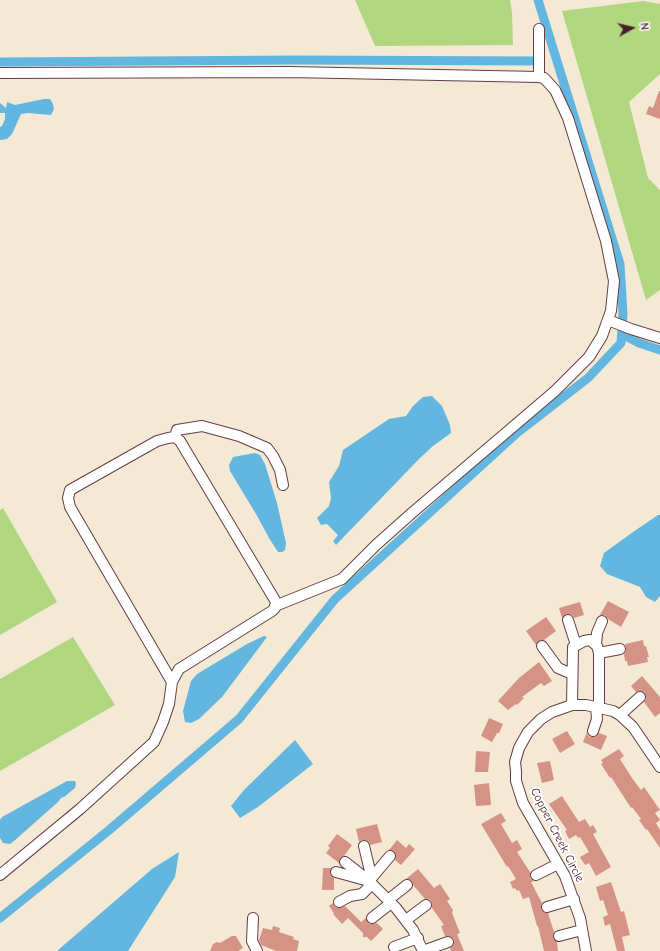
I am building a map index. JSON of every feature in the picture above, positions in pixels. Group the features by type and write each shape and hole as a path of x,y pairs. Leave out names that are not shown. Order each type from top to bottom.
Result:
{"street":[{"path":"539,29 539,77"},
{"path":"0,73 290,72 539,77 544,78 555,90 568,118 606,241 614,281 611,311 602,336 589,357 555,391 413,512 376,545 342,579 275,606"},
{"path":"608,320 660,338"},
{"path":"175,437 177,430 202,426 239,436 267,448 280,470 283,485"},
{"path":"0,875 80,809 154,742 169,704 172,682 179,669 272,611 275,606 276,602 180,441 175,437 157,441 70,490 68,498 70,507 172,682"},
{"path":"568,620 576,646"},
{"path":"593,731 598,719 597,633 602,621"},
{"path":"572,705 573,647 584,641 590,640 597,649"},
{"path":"542,646 558,668 572,674"},
{"path":"597,649 620,649"},
{"path":"620,715 640,697"},
{"name":"Copper Creek Circle","path":"586,951 574,899 558,864 523,804 516,781 515,762 519,748 528,732 541,719 552,712 572,705 586,705 613,711 620,715 633,727 660,767"},
{"path":"364,846 370,871 370,883"},
{"path":"339,902 350,896 362,894 390,856"},
{"path":"345,862 390,901 406,920 418,938 423,951 448,942"},
{"path":"536,875 558,864"},
{"path":"336,872 370,883"},
{"path":"372,918 407,885"},
{"path":"547,907 574,899"},
{"path":"406,920 426,905"},
{"path":"253,918 257,932 252,941 257,951"},
{"path":"559,936 582,930"},
{"path":"394,947 418,938"}],"green space":[{"path":"355,0 510,0 513,45 375,46"},
{"path":"643,1 660,4 660,74 629,102 648,178 660,190 660,290 646,300 562,11"},
{"path":"3,508 57,602 0,635 0,510"},
{"path":"73,637 115,705 0,771 0,679"}],"water":[{"path":"50,99 53,104 54,109 51,115 28,113 21,114 12,134 7,139 0,140 0,127 5,119 5,113 0,113 0,103 6,108 7,102 15,105"},
{"path":"432,396 442,406 450,425 451,433 433,446 419,459 336,545 333,541 338,535 327,524 321,525 317,518 329,506 331,498 329,482 339,466 343,450 389,419 406,416 413,406 423,397"},
{"path":"255,453 260,455 265,464 277,503 286,543 285,550 282,552 278,552 269,538 230,471 229,465 233,457"},
{"path":"660,515 660,596 655,602 646,597 640,587 607,574 600,566 604,553"},
{"path":"264,636 267,637 222,697 199,719 191,723 185,722 183,711 191,681 197,674 247,644"},
{"path":"295,740 313,764 258,807 240,818 231,806 244,790"},
{"path":"67,781 75,781 75,788 61,798 14,841 10,844 3,843 0,838 0,820 2,817"},
{"path":"179,852 175,877 128,951 57,951 152,869"}],"building":[{"path":"659,91 660,119 646,114 649,106 653,108"},
{"path":"608,601 629,612 621,627 608,619 605,615 600,615"},
{"path":"580,602 584,615 574,618 572,615 566,614 562,618 559,608"},
{"path":"546,617 556,631 544,640 539,641 536,645 526,631"},
{"path":"643,640 649,657 647,657 648,662 628,666 627,661 625,661 624,654 626,651 625,644"},
{"path":"539,662 552,681 544,686 541,683 522,697 524,698 517,705 516,704 508,710 498,701 519,678"},
{"path":"642,676 660,697 660,713 655,717 644,702 646,699 645,693 642,691 636,692 631,686"},
{"path":"489,718 503,724 499,733 497,733 492,742 481,736"},
{"path":"567,731 575,744 560,753 552,739"},
{"path":"587,732 588,736 591,737 597,736 599,733 607,736 601,750 583,742"},
{"path":"619,749 624,756 620,759 632,778 641,790 644,787 660,810 655,813 660,820 656,823 660,830 660,848 601,764 603,763 601,760"},
{"path":"476,751 490,752 488,772 475,772"},
{"path":"550,761 554,780 542,783 537,763"},
{"path":"489,783 491,805 476,806 474,785"},
{"path":"562,796 579,822 585,819 590,827 593,825 597,832 593,834 611,867 596,876 589,863 585,865 580,857 589,852 580,837 578,838 576,835 569,839 565,831 567,830 549,804"},
{"path":"501,813 506,821 501,824 512,843 517,840 522,849 517,852 530,872 530,878 534,881 531,882 542,903 541,909 543,912 548,913 554,932 553,938 557,942 558,951 544,951 529,897 523,899 519,890 517,891 515,888 513,889 510,882 516,879 481,824"},
{"path":"377,824 382,842 370,845 369,842 365,840 359,842 356,829"},
{"path":"337,834 352,845 344,856 340,858 339,863 326,853 330,848 328,846"},
{"path":"397,840 406,848 409,844 415,849 401,865 395,860 396,857 394,851 389,850"},
{"path":"323,868 331,868 330,874 334,878 334,890 322,890"},
{"path":"418,869 434,888 440,884 450,899 447,901 453,910 452,913 460,933 457,934 464,951 451,951 450,948 453,946 454,939 450,936 445,936 441,926 444,925 432,908 431,901 429,899 425,899 413,885 412,881 406,879"},
{"path":"611,882 621,912 624,911 630,935 622,937 625,951 617,951 610,924 605,926 603,917 608,915 603,900 600,901 596,887"},
{"path":"333,903 335,907 338,908 345,906 361,922 366,918 369,924 377,923 383,929 371,941 367,937 363,937 363,933 348,918 342,924 333,914 334,913 329,906"},
{"path":"273,926 280,928 279,932 294,937 293,939 299,941 297,951 276,951 261,945 259,940 263,928 272,930"},
{"path":"232,936 236,936 243,948 238,951 210,951 213,944 217,942 220,943"}],"waterway":[{"path":"0,918 108,831 239,719 335,599 517,433 588,378 621,343 623,314 620,264 538,0"},
{"path":"0,62 296,60 533,61"},
{"path":"622,334 639,343 660,350"}]}
